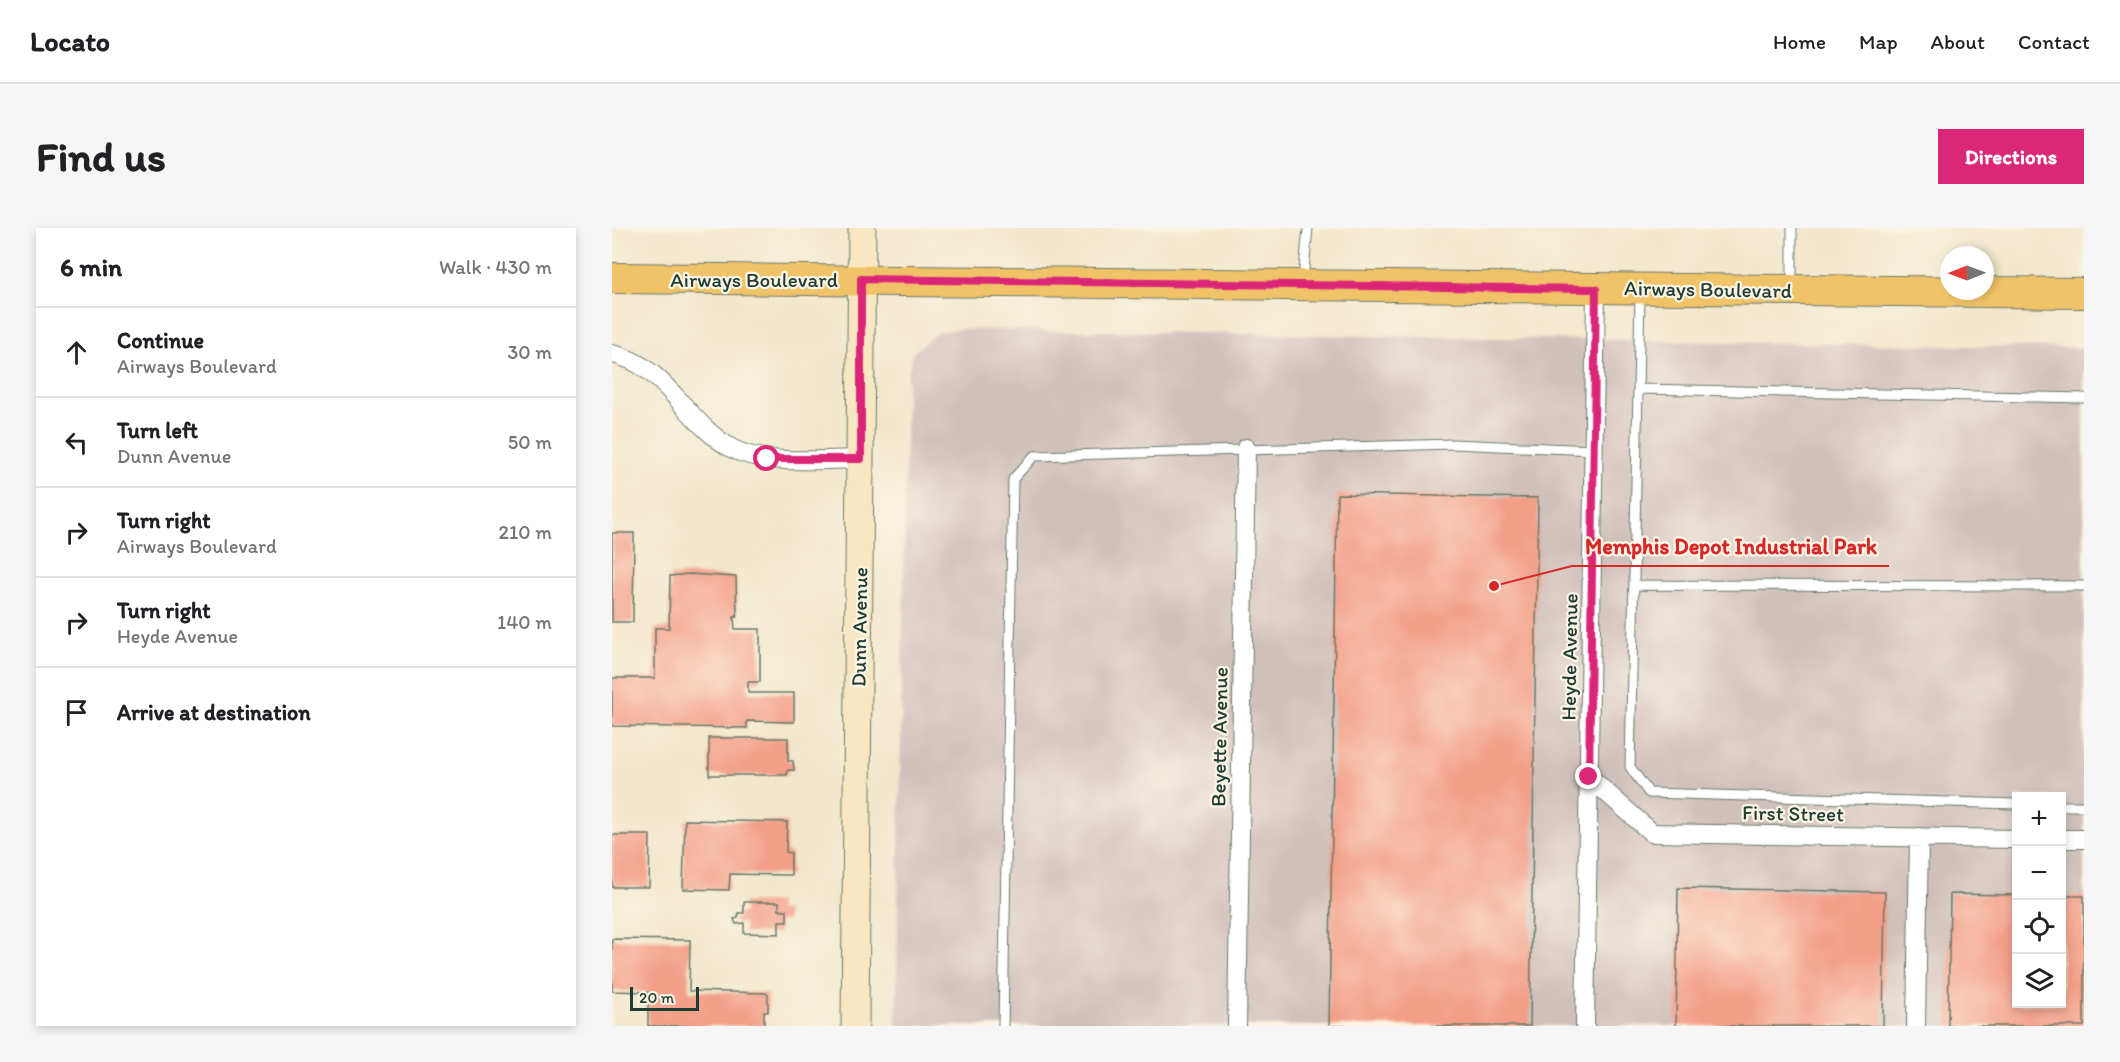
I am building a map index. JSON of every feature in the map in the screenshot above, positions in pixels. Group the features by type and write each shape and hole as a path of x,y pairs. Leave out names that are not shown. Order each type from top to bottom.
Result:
{"main road":[{"name":"Dunn Avenue","path":"855,1026 862,228"},
{"name":"Airways Boulevard","path":"612,278 2084,292"}],"street":[{"name":"Heyde Avenue","path":"1585,1026 1596,289"},
{"path":"612,354 647,369 703,429 735,450 767,459 861,459"},
{"name":"Beyette Avenue","path":"1237,1026 1246,448"},
{"name":"First Street","path":"1589,777 1652,833 2012,838"},
{"path":"1916,1026 1919,837"},
{"path":"2066,839 2084,839"}],"lane":[{"path":"1302,285 1308,228"},
{"path":"1792,228 1792,290"},
{"path":"1640,288 1630,767 1649,794 2012,804"},
{"path":"1638,388 2084,398"},
{"path":"1003,1026 1013,479 1034,456 1246,448 1453,444 1594,450"},
{"path":"1634,585 2084,586"},
{"path":"2066,806 2084,806"}],"shaded area":[{"path":"961,329 2084,348 2084,1026 896,1026 907,376 913,353 937,332"}],"building":[{"path":"1337,494 1538,498 1530,1026 1329,1026"},
{"path":"612,533 634,533 633,622 612,622"},
{"path":"689,574 736,577 735,629 760,629 760,682 748,682 748,693 794,693 794,722 747,721 747,728 612,726 612,678 655,678 655,628 669,628 670,576"},
{"path":"709,738 788,738 788,761 793,761 794,770 788,770 787,775 709,775"},
{"path":"685,820 787,822 786,852 791,853 791,875 730,874 729,890 683,889"},
{"path":"612,835 650,835 649,887 612,887"},
{"path":"1678,888 1885,892 1883,1026 1676,1026"},
{"path":"1950,894 2012,895 2012,1008 2066,1008 2066,896 2084,896 2084,1026 1948,1026"},
{"path":"744,902 779,902 779,910 787,910 787,921 779,921 779,934 744,933 744,923 736,924 734,919 738,918 739,913 744,913"},
{"path":"612,939 690,940 689,991 766,993 768,1012 764,1012 764,1026 648,1026 648,992 612,991"}],"place":[{"name":"Memphis Depot Industrial Park","path":"1494,586"}],"route":[{"path":"767,459 861,459 861,279 1596,289 1589,777"}]}
